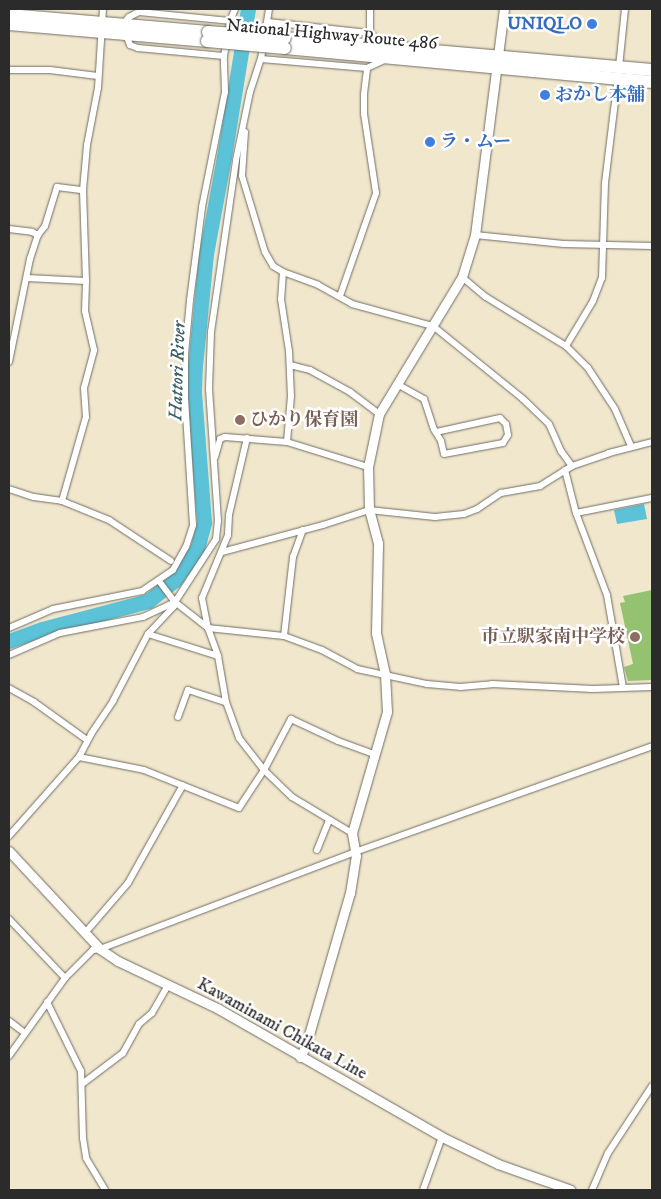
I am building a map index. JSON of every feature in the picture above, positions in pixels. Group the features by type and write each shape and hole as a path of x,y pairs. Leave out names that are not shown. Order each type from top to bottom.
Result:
{"highway":[{"name":"National Highway Route 486","path":"9,15 102,27 619,73 652,82"},
{"name":"National Highway Route 486","path":"9,24 102,27"},
{"name":"National Highway Route 486","path":"619,73 652,70"}],"street":[{"path":"62,501 86,418 84,388 94,350 85,311 83,190 98,76 103,9"},
{"path":"9,628 53,609 142,591 173,570 186,547 194,524 194,510 186,428 186,354 202,207 224,92 224,56 234,9"},
{"path":"9,655 60,633 143,616 174,600 216,539 218,521 209,389 211,332 242,128 250,92 261,59 269,9"},
{"path":"370,9 370,33"},
{"path":"300,1057 306,1046 350,893 355,852 352,833 387,712 384,674 376,633 378,543 369,510 368,467 379,414 462,277 475,235 504,9"},
{"path":"566,346 593,301 602,278 605,244 605,183 625,9"},
{"path":"224,56 138,48 130,44 124,29 129,17 139,12 230,21"},
{"path":"261,59 368,68 388,53 370,33 268,22"},
{"path":"340,296 376,193 364,114 364,94 368,68"},
{"path":"9,70 50,70 98,76"},
{"path":"242,128 245,129 242,176 265,252 273,266 340,296 352,304 433,326 522,398 548,424 561,451 572,466"},
{"path":"9,362 12,333 27,278 30,259 38,235 45,226 58,187 83,190"},
{"path":"9,230 32,232 38,235"},
{"path":"475,235 564,244 652,246"},
{"path":"283,272 281,299 290,365 291,396 287,442"},
{"path":"462,277 486,297 566,346 588,368 615,409 631,446"},
{"path":"27,278 86,281"},
{"path":"290,365 310,370 350,392 379,414"},
{"path":"397,384 424,399 436,432 442,441 444,454 503,443 508,435 506,424 500,418 436,432"},
{"path":"214,464 220,439 225,437 287,442 368,467"},
{"path":"246,438 222,552 202,598 208,628 218,656 226,702 240,738 264,770 292,797 352,833"},
{"path":"222,552 369,510 450,517 477,509 501,493 540,486 572,466 631,446 652,442"},
{"path":"565,470 576,513 607,595 623,688"},
{"path":"9,489 34,497 62,501 109,520 171,561"},
{"path":"576,513 652,498"},
{"path":"284,636 293,557 303,530"},
{"path":"159,581 170,568 171,561 186,547"},
{"path":"159,581 174,600 208,628 284,636 322,650 357,669 427,684 460,687 492,684 560,688 652,687"},
{"path":"9,836 79,757 87,740 113,702 148,634 174,606 174,600"},
{"path":"148,634 218,656"},
{"path":"9,688 34,702 87,740"},
{"path":"178,717 188,690 226,702"},
{"path":"79,757 144,770 239,808 264,770 291,719 338,741 374,754"},
{"path":"9,1056 65,978 93,950 100,949 355,852 652,746"},
{"path":"85,933 128,883 183,785"},
{"path":"317,850 329,820"},
{"name":"Kawaminami Chikata Line","path":"9,851 100,949 137,971 216,1008 442,1138 498,1164 571,1190"},
{"path":"9,919 65,978"},
{"path":"82,1084 123,1053 139,1024 152,1013 168,985"},
{"path":"47,1002 81,1071 82,1138 86,1158 105,1190"},
{"path":"9,1021 25,1033"},
{"path":"592,1190 608,1152 652,1086"},
{"path":"422,1190 442,1138"}],"green space":[{"path":"652,590 652,680 628,681 624,667 633,664 620,603 625,602 623,596"}],"water":[{"path":"644,504 647,519 617,524 614,510"}],"waterway":[{"name":"Hattori River","path":"9,641 42,629 148,601 175,580 197,549 204,522 194,391 195,366 206,254 248,9"}],"place":[{"name":"UNIQLO","path":"592,24"},
{"name":"おかし本舗","path":"545,95"},
{"name":"ラ・ムー","path":"430,142"},
{"name":"ひかり保育園","path":"240,420"},
{"name":"市立駅家南中学校","path":"635,637"}]}
